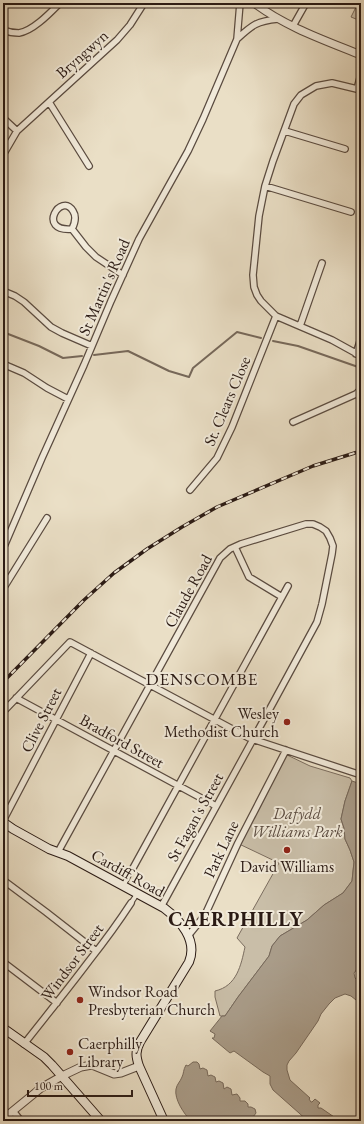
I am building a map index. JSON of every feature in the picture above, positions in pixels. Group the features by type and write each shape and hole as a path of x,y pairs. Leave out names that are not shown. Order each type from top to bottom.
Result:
{"main road":[{"name":"Cardiff Road","path":"3,821 13,829 49,849 68,856 161,907 185,929 191,951 190,959 138,1046 136,1054 139,1066"},
{"path":"3,1028 44,1057 101,1121"},
{"path":"139,1066 164,1121"}],"street":[{"path":"3,30 17,33 24,32 31,28 60,3"},
{"name":"Bryngwyn","path":"3,155 17,131 117,40 130,25 144,3"},
{"name":"St Martin's Road","path":"3,549 139,238 188,152 237,39 240,3"},
{"path":"254,3 278,19 361,55"},
{"path":"293,26 306,3"},
{"name":"St Martin's Road","path":"237,39 251,26 263,21 278,19"},
{"path":"361,74 359,90 332,83 316,86 301,95 294,104 273,161 266,186 259,216 253,275 254,287 257,295 276,316 332,340 359,355 361,338"},
{"path":"49,102 89,166"},
{"path":"3,118 17,131"},
{"path":"285,131 345,149"},
{"path":"266,186 351,212"},
{"path":"64,205 72,208 74,213 75,217 72,229 64,230 54,224 54,212 64,205"},
{"path":"72,229 96,257 123,275"},
{"path":"300,326 322,263"},
{"path":"3,291 24,302 51,327 92,346"},
{"name":"St. Clears Close","path":"190,490 217,458 232,427 276,316"},
{"path":"3,364 24,373 47,388 68,399"},
{"path":"293,422 356,394 361,389"},
{"path":"3,589 47,518"},
{"name":"Claude Road","path":"58,852 216,564 226,552 235,547 310,524 320,527 326,531 333,546 322,604 316,622 253,740"},
{"path":"235,547 249,577 282,597"},
{"path":"123,886 288,586"},
{"path":"3,712 70,642 243,736 359,774"},
{"name":"Clive Street","path":"3,821 91,653"},
{"name":"Bradford Street","path":"16,698 216,806"},
{"name":"St Fagan's Street","path":"161,907 253,740"},
{"name":"Park Lane","path":"188,936 205,915 238,843 286,750"},
{"path":"3,880 41,907 96,951"},
{"name":"Windsor Street","path":"24,1044 57,1003 121,918 137,894"},
{"path":"3,962 57,1003"},
{"path":"3,1119 41,1088 62,1076 86,1066 92,1065 114,1074 139,1066"},
{"path":"13,1110 21,1121"}],"green space":[{"path":"358,3 361,3 361,21 351,17"},
{"name":"Dafydd Williams Park","path":"283,753 310,766 350,778 352,781 341,819 345,839 354,862 352,881 343,893 324,905 307,920 280,936 272,946 269,956 225,1016 220,1016 215,991 228,985 233,980 240,968 245,947 237,938 279,863 237,843"}],"shaded area":[{"path":"352,781 361,784 361,964 354,973 355,978 361,983 361,1004 351,996 345,994 335,998 321,1014 318,1021 287,1065 290,1080 310,1098 309,1099 311,1102 315,1099 320,1103 318,1108 321,1108 340,1121 308,1121 273,1090 270,1084 270,1076 234,1051 230,1053 212,1038 214,1038 215,1034 210,1031 222,1016 225,1016 269,956 272,946 280,936 307,920 324,905 343,893 352,881 354,862 345,839 341,819"},
{"path":"193,1062 197,1062 199,1064 200,1069 203,1068 207,1070 208,1076 211,1075 215,1077 216,1082 219,1081 223,1083 224,1089 227,1087 231,1089 232,1095 237,1094 240,1101 245,1101 248,1104 248,1107 255,1109 256,1113 250,1121 191,1121 180,1106 176,1093 176,1087 182,1077 186,1065 188,1066"}],"waterway":[{"path":"3,332 39,346 63,358 82,356"},
{"path":"94,355 128,351 169,371 189,377 193,368 237,332 261,338"},
{"path":"273,341 298,346 361,368"},
{"path":"357,784 361,779"}],"railway":[{"path":"3,682 84,600 114,573 147,549 217,507 313,466 361,451"}],"place":[{"name":"Wesley Methodist Church","path":"287,722"},
{"name":"David Williams","path":"287,850"},
{"name":"Windsor Road Presbyterian Church","path":"80,1000"},
{"name":"Caerphilly Library","path":"70,1052"}],"district":[{"name":"DENSCOMBE","path":"202,679"},
{"name":"CAERPHILLY","path":"236,919"}]}
